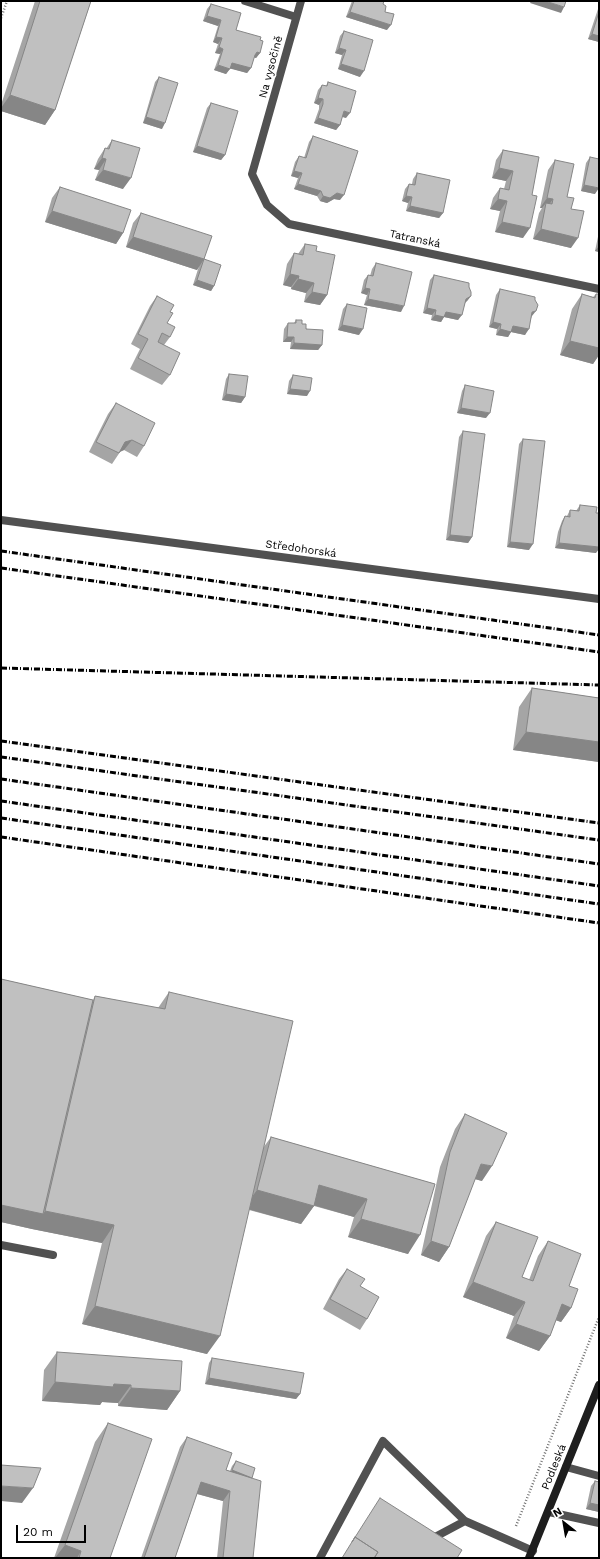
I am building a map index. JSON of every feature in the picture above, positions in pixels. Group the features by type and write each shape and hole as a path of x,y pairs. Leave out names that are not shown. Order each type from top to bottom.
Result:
{"main road":[{"name":"Podleská","path":"531,1554 599,1385"}],"street":[{"path":"245,1 296,17"},
{"name":"Na vysočině","path":"252,174 301,1"},
{"name":"Tatranská","path":"252,174 267,205 289,224 599,289"},
{"name":"Středohorská","path":"1,520 599,600"},
{"path":"1,1245 53,1255"},
{"path":"320,1558 382,1441 465,1521 510,1541 531,1554"},
{"path":"566,1468 599,1476"},
{"path":"548,1512 599,1523"},
{"path":"419,1558 435,1537 465,1521"}],"path":[{"path":"1,18 7,1"},
{"path":"510,1541 599,1317"}],"building":[{"path":"40,1 91,1 55,110 10,95"},
{"path":"354,1 384,1 383,4 386,6 385,12 394,14 391,25 350,12"},
{"path":"545,1 566,1 564,7"},
{"path":"211,4 241,13 236,30 261,37 260,40 263,41 260,53 257,52 255,55 251,68 232,63 230,69 218,65 223,49 219,47 222,38 216,37 221,20 207,16"},
{"path":"599,12 599,36 592,34"},
{"path":"344,31 373,40 364,71 341,64 346,50 339,48"},
{"path":"159,77 178,83 165,123 146,117"},
{"path":"328,82 356,91 350,113 344,111 340,125 318,118 323,104 323,99 318,98 322,85 327,86"},
{"path":"211,103 238,111 225,155 197,146"},
{"path":"313,136 358,151 344,195 337,193 330,198 323,196 321,191 298,184 302,173 294,171 299,156 306,158"},
{"path":"112,140 140,148 131,178 103,170 106,159 102,158 105,148 109,149"},
{"path":"503,150 539,157 532,195 537,196 530,228 502,222 507,201 498,199 500,188 509,190 513,171 499,168"},
{"path":"590,157 599,159 599,188 584,185"},
{"path":"555,160 574,164 567,197 574,198 571,209 584,211 578,238 541,229 546,203 552,204 553,199 547,198"},
{"path":"417,173 450,180 443,213 410,206 412,197 406,196 409,184 415,185"},
{"path":"60,187 131,210 123,233 52,211"},
{"path":"141,213 212,236 204,259 133,237"},
{"path":"305,244 317,246 316,251 335,255 327,295 312,292 314,283 298,279 299,276 290,274 294,253 303,255"},
{"path":"204,259 221,265 214,286 197,280"},
{"path":"376,263 412,272 404,306 368,299 370,289 365,288 368,275 373,276"},
{"path":"434,275 469,283 471,296 466,299 462,315 446,312 444,317 435,315 436,310 427,308"},
{"path":"500,289 535,297 538,305 536,311 532,312 529,329 513,326 511,332 500,329 501,324 493,322"},
{"path":"582,294 595,298 596,294 599,294 599,348 570,341"},
{"path":"157,296 174,305 170,312 173,313 167,323 175,327 170,337 162,333 158,342 180,353 170,375 138,358 148,339 138,334"},
{"path":"347,304 367,308 363,329 342,325"},
{"path":"296,320 302,320 302,324 306,324 306,329 323,330 322,345 294,343 294,337 287,337 288,323 296,323"},
{"path":"229,374 248,376 245,397 226,394"},
{"path":"293,375 312,378 310,391 290,389"},
{"path":"465,385 494,391 490,413 461,408"},
{"path":"116,403 155,423 144,446 132,440 125,442 119,453 96,442"},
{"path":"463,431 485,434 472,537 450,535"},
{"path":"523,439 545,441 533,544 510,542"},
{"path":"580,505 597,507 596,513 599,513 599,547 559,543 561,527 565,516 570,517 570,510 579,511"},
{"path":"532,688 599,698 599,742 526,732"},
{"path":"1,979 93,1000 43,1214 1,1205"},
{"path":"169,992 293,1021 220,1336 95,1306 114,1225 45,1211 95,996 165,1009"},
{"path":"465,1114 507,1133 492,1166 481,1164 449,1247 431,1241 450,1152"},
{"path":"271,1137 435,1184 420,1235 361,1219 367,1199 319,1185 314,1206 257,1190"},
{"path":"496,1222 538,1237 522,1277 533,1281 548,1241 581,1254 569,1286 578,1289 571,1308 562,1304 550,1336 516,1324 525,1302 473,1282"},
{"path":"347,1269 365,1279 360,1286 379,1297 367,1319 330,1299"},
{"path":"57,1352 182,1361 180,1391 131,1388 131,1385 114,1384 113,1387 55,1382"},
{"path":"212,1358 304,1373 300,1394 209,1378"},
{"path":"108,1423 152,1439 110,1558 79,1558 81,1551 65,1545"},
{"path":"187,1437 232,1453 226,1470 261,1481 253,1558 223,1558 230,1491 201,1482 175,1558 144,1558"},
{"path":"236,1461 255,1468 252,1478 232,1470"},
{"path":"1,1465 41,1468 33,1488 1,1486"},
{"path":"595,1481 599,1482 599,1505 590,1503"},
{"path":"380,1498 462,1550 457,1558 376,1558 375,1557 378,1552 355,1537"},
{"path":"355,1537 378,1552 374,1558 342,1558"}],"railway":[{"path":"1,551 599,635"},
{"path":"1,568 599,652"},
{"path":"1,668 599,685"},
{"path":"1,741 599,823"},
{"path":"1,757 599,840"},
{"path":"1,779 599,864"},
{"path":"1,801 599,886"},
{"path":"1,818 599,904"},
{"path":"1,837 599,923"}]}
